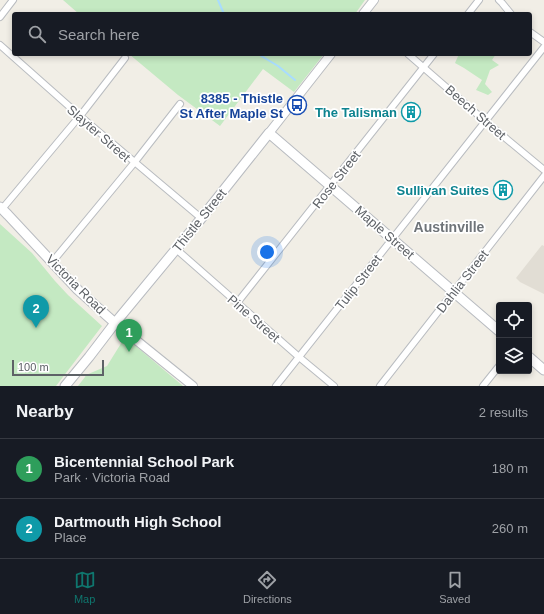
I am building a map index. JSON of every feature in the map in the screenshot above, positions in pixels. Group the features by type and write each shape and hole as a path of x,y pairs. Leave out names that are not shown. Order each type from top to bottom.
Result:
{"main road":[{"name":"Maple Street","path":"269,133 496,327"},
{"name":"Thistle Street","path":"66,386 115,323 176,250 269,133"},
{"name":"Victoria Road","path":"1,208 78,290 115,323"},
{"path":"532,360 544,370"}],"street":[{"path":"0,17 13,0"},
{"path":"365,12 374,0"},
{"path":"470,12 479,0"},
{"path":"499,0 509,12"},
{"path":"532,33 544,42"},
{"name":"Slayter Street","path":"0,45 12,56"},
{"name":"Tulip Street","path":"276,386 544,47"},
{"name":"Slayter Street","path":"12,56 134,163 201,218"},
{"name":"Thistle Street","path":"269,133 330,56"},
{"name":"Beech Street","path":"410,56 544,170"},
{"name":"Rose Street","path":"237,303 433,56"},
{"path":"1,208 80,116 126,58"},
{"path":"53,262 180,104"},
{"name":"Dahlia Street","path":"380,386 544,176"},
{"name":"Pine Street","path":"176,250 334,386"},
{"name":"Victoria Road","path":"115,323 193,386"},
{"path":"483,386 496,370"}],"shaded area":[{"path":"542,245 544,246 544,294 520,282 516,278"}],"green space":[{"path":"63,0 365,0 356,12 77,12"},
{"path":"131,56 322,56 294,92 263,69 220,126 178,95"},
{"path":"458,56 495,56 492,60 499,65 490,70 485,84 492,92 488,95 476,90 482,80 455,63"},
{"path":"0,224 32,253 68,295 102,326 56,386 0,386"},
{"path":"125,337 183,386 78,386 86,375 107,366"}],"waterway":[{"path":"218,0 223,12"},
{"path":"261,56 278,66 295,80"}],"place":[{"name":"8385 - Thistle St After Maple St","path":"297,105"},
{"name":"The Talisman","path":"411,112"},
{"name":"Sullivan Suites","path":"503,190"},
{"name":"Dartmouth High School","path":"36,328"},
{"name":"Bicentennial School Park","path":"129,352"}],"district":[{"name":"Austinville","path":"449,227"}]}
